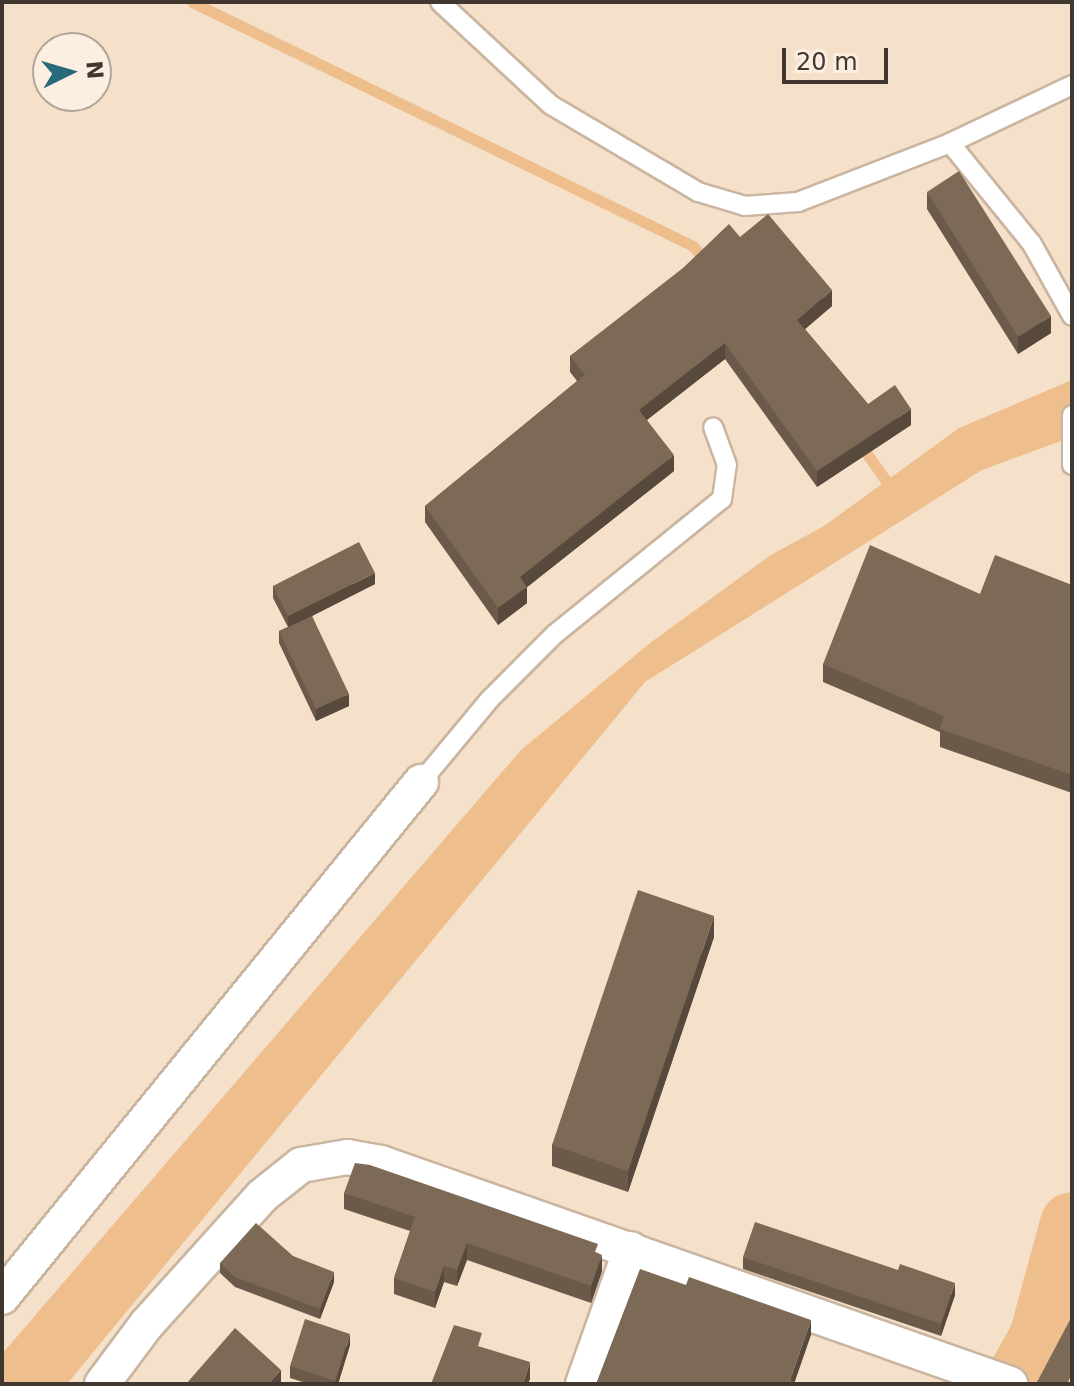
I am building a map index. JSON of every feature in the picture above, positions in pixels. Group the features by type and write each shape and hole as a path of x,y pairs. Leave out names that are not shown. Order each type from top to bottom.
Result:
{"street":[{"path":"2,1297 421,782"},
{"path":"102,1384 146,1325 262,1196 301,1165 347,1157 381,1163 1003,1381"},
{"path":"583,1384 631,1249"}],"lane":[{"path":"440,2 551,105 698,192 745,206 798,202 950,143 1072,85"},
{"path":"950,143 1032,244 1072,316"},
{"path":"1072,415 1072,465"},
{"path":"421,782 490,699 555,634 722,499 727,465 713,427"}],"shaded area":[{"path":"1072,380 1072,437 982,470 645,682 67,1384 2,1384 2,1354 521,750 650,643 771,555 824,526 959,428"}],"building":[{"path":"959,171 1051,316 1018,337 927,192"},
{"path":"768,214 832,290 797,320 868,404 895,385 911,409 817,471 725,343 639,410 674,455 520,577 527,587 498,608 425,506 585,375 570,356 683,268 729,224 740,237"},
{"path":"359,542 375,573 288,616 273,586"},
{"path":"870,545 980,594 995,555 1072,585 1072,775 940,729 944,716 823,664"},
{"path":"312,616 349,694 316,709 279,631"},
{"path":"638,890 714,916 628,1171 552,1145"},
{"path":"355,1163 370,1165 598,1244 595,1252 602,1255 591,1286 467,1243 457,1270 444,1266 435,1292 394,1278 415,1217 344,1193"},
{"path":"755,1222 898,1270 900,1264 955,1283 941,1324 743,1257"},
{"path":"256,1223 293,1256 334,1272 320,1309 235,1277 220,1263"},
{"path":"640,1269 686,1285 689,1277 811,1320 790,1380 801,1384 596,1384"},
{"path":"1072,1316 1072,1374 1067,1384 1036,1384"},
{"path":"305,1319 350,1334 335,1381 290,1366"},
{"path":"454,1325 482,1333 478,1346 530,1362 523,1384 431,1384"},
{"path":"235,1328 281,1370 268,1384 186,1384"}],"waterway":[{"path":"192,2 693,246 708,263"},
{"path":"860,444 892,489"},
{"path":"1015,1384 1041,1338 1072,1224"}]}
